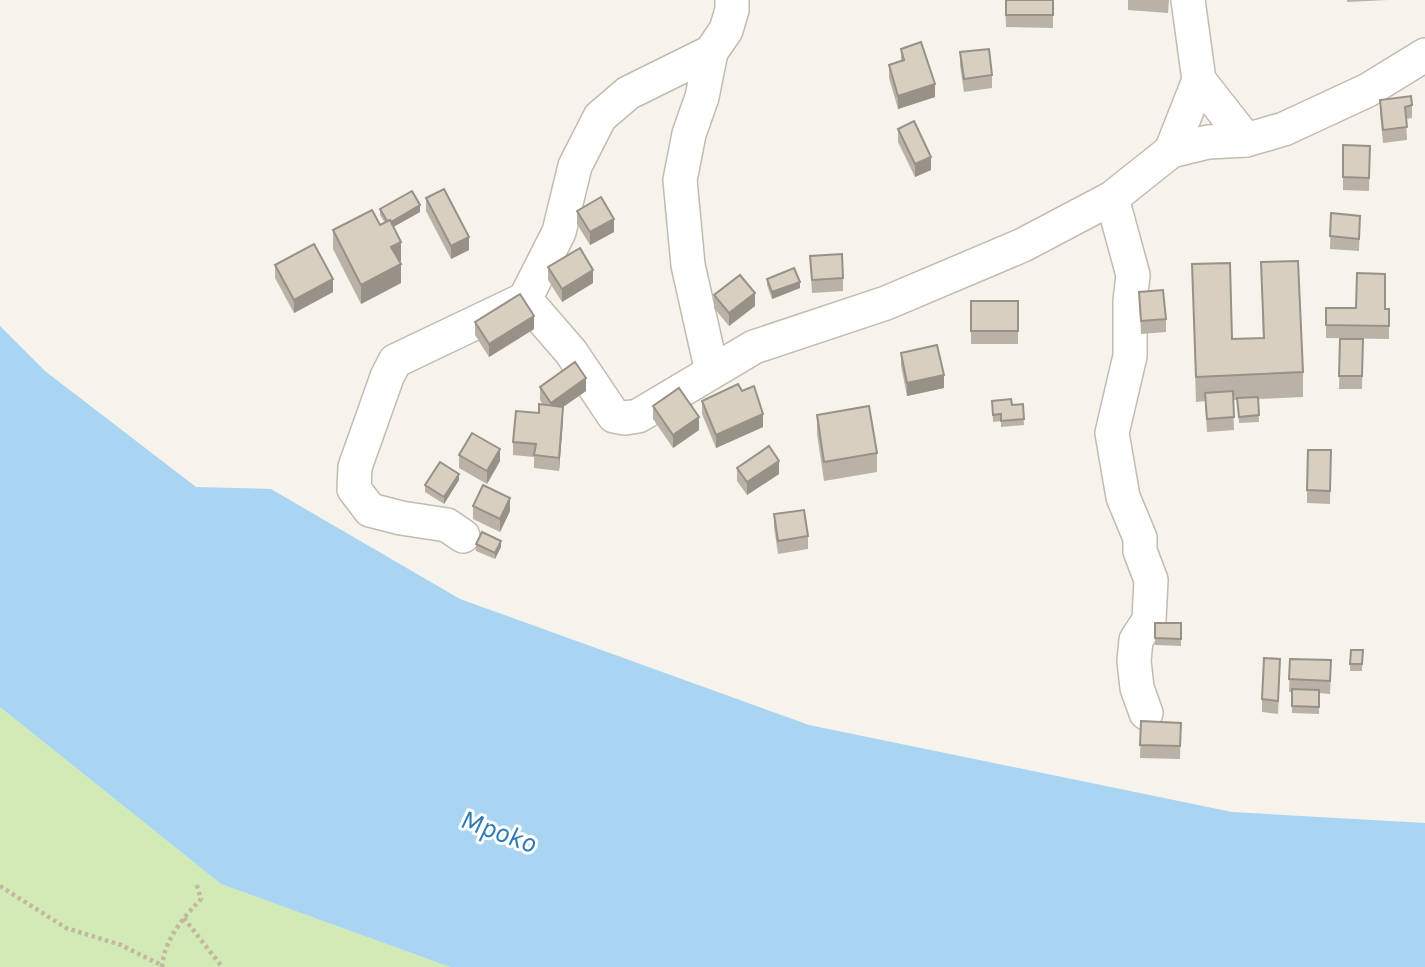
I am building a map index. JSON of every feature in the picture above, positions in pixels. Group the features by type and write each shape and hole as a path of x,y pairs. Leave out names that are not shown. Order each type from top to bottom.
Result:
{"street":[{"path":"712,372 688,265 680,180 711,52 726,30 732,0"},
{"path":"1171,151 1199,80 1188,0"},
{"path":"463,536 446,525 401,518 370,509 354,489 355,467 395,361 525,299 559,233 575,166 600,117 628,93 711,52"},
{"path":"525,299 571,352 614,416 638,416 754,347 886,303 1023,245 1112,198 1171,151 1208,142 1246,140 1284,129 1368,90 1425,55"},
{"path":"1199,80 1246,140"},
{"path":"1112,198 1133,275 1130,356 1112,433 1123,497 1140,538 1140,551 1151,580 1149,620 1136,640 1134,661 1138,688 1146,713"}],"path":[{"path":"0,886 66,928 121,945 162,966 168,945 183,918 201,899 196,883"},
{"path":"183,918 222,967"}],"green space":[{"path":"0,707 221,884 450,967 0,967"}],"water":[{"name":"Mpoko","path":"0,326 45,371 196,487 271,489 460,599 809,725 1232,812 1425,823 1425,967 450,967 221,884 0,707"}],"building":[{"path":"1006,0 1053,0 1053,15 1006,15"},
{"path":"921,42 935,84 898,96 889,65 904,60 901,49"},
{"path":"989,49 992,75 964,79 960,52"},
{"path":"1411,96 1412,105 1405,107 1407,127 1383,130 1380,100"},
{"path":"914,121 931,157 915,164 898,129"},
{"path":"1343,145 1370,146 1369,178 1343,177"},
{"path":"444,189 469,237 451,246 426,198"},
{"path":"412,191 420,205 391,222 387,221 380,209"},
{"path":"601,197 614,219 590,232 577,211"},
{"path":"372,210 380,225 390,220 401,242 391,247 401,264 361,285 333,230"},
{"path":"1331,213 1360,216 1359,239 1330,236"},
{"path":"314,244 333,279 294,300 275,265"},
{"path":"580,248 593,270 562,289 548,267"},
{"path":"842,254 843,278 812,280 810,256"},
{"path":"1298,261 1303,372 1196,377 1192,264 1230,263 1232,339 1264,338 1261,262"},
{"path":"794,268 800,282 772,292 767,279"},
{"path":"1357,273 1385,274 1385,309 1389,309 1389,326 1326,325 1326,308 1356,308"},
{"path":"740,275 755,293 729,313 714,295"},
{"path":"1163,290 1166,319 1141,321 1139,292"},
{"path":"520,294 534,316 489,344 475,322"},
{"path":"971,301 1018,301 1018,331 971,331"},
{"path":"1340,339 1363,339 1362,376 1339,376"},
{"path":"937,345 944,375 907,383 901,353"},
{"path":"575,362 586,378 551,403 540,387"},
{"path":"738,384 742,391 754,386 763,414 716,435 702,401"},
{"path":"679,388 699,417 673,435 653,406"},
{"path":"1233,391 1234,417 1207,419 1205,393"},
{"path":"1258,397 1259,415 1239,417 1237,398"},
{"path":"1011,399 1012,405 1023,404 1024,419 1001,421 1001,414 993,415 992,401"},
{"path":"539,404 563,407 559,458 534,455 536,444 513,442 516,411 539,413"},
{"path":"869,406 877,453 824,462 817,415"},
{"path":"472,433 500,449 487,471 459,455"},
{"path":"769,446 779,461 747,482 737,468"},
{"path":"1308,450 1331,450 1330,491 1307,490"},
{"path":"440,462 459,474 444,497 425,485"},
{"path":"483,485 510,498 500,519 473,506"},
{"path":"804,510 808,536 778,541 774,514"},
{"path":"482,532 501,541 495,553 476,544"},
{"path":"1155,623 1181,623 1181,639 1155,638"},
{"path":"1351,650 1363,650 1362,664 1350,664"},
{"path":"1264,658 1280,659 1278,701 1262,699"},
{"path":"1290,659 1331,660 1330,681 1289,679"},
{"path":"1292,689 1319,690 1319,707 1292,706"},
{"path":"1141,721 1181,723 1180,746 1140,745"}]}
